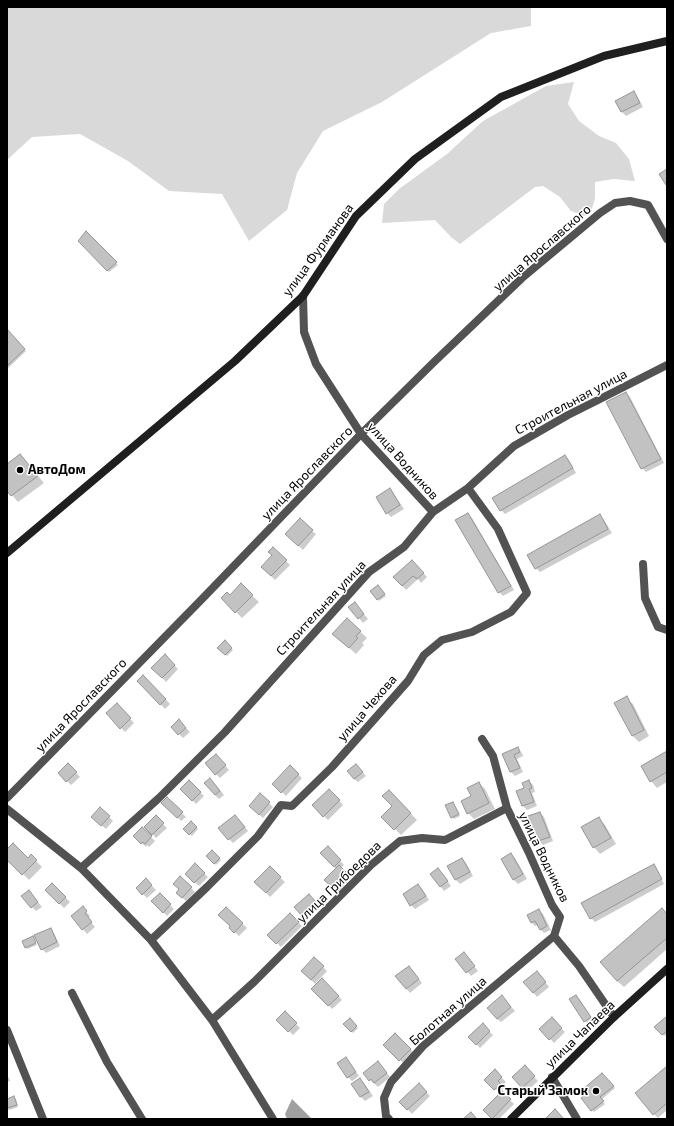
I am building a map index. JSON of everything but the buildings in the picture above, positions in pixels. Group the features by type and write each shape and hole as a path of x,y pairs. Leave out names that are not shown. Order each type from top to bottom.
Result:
{"main road":[{"name":"улица Фурманова","path":"7,553 235,361 303,296 356,216 414,159 501,97 604,56 667,41"},
{"name":"улица Чапаева","path":"511,1119 614,1017 667,969"}],"street":[{"name":"улица Ярославского","path":"7,798 361,434 522,278 600,213 615,203 630,201 648,205 667,239"},
{"name":"улица Водников","path":"303,296 304,332 316,364 361,434 433,512"},
{"name":"Строительная улица","path":"81,868 159,798 225,732 369,572 404,547 433,512 468,488 514,446 568,415 667,365"},
{"name":"улица Чехова","path":"151,940 258,836 281,805 292,806 332,767 408,681 424,655 442,640 472,632 511,612 527,593 498,529 468,488"},
{"path":"643,564 645,598 658,627 667,630"},
{"name":"улица Водников","path":"482,740 493,756 507,808 529,853 552,906 560,917 554,936"},
{"name":"улица Грибоедова","path":"212,1020 260,976 371,865 400,841 422,838 445,840 507,808"},
{"path":"7,809 81,868 151,940 212,1020 273,1119"},
{"path":"554,936 579,966 614,1017"},
{"name":"Болотная улица","path":"388,1119 386,1116 384,1098 391,1082 423,1046 554,936"},
{"path":"72,993 107,1062 142,1119"},
{"path":"7,1030 43,1119"},
{"path":"552,1078 577,1119"}],"shaded area":[{"path":"7,7 531,7 531,26 491,33 382,102 323,131 297,173 287,210 249,241 222,194 169,191 128,161 80,134 32,137 7,160"},
{"path":"574,82 568,104 579,121 599,136 616,143 629,159 635,181 613,179 595,182 595,198 591,212 584,216 571,211 560,197 543,186 535,187 460,244 435,220 382,223 384,204 399,189 447,154 483,121 546,86"},
{"path":"292,1099 312,1119 287,1119 285,1114"}],"place":[{"name":"АвтоДом","path":"20,470"},
{"name":"Старый Замок","path":"596,1091"}]}
